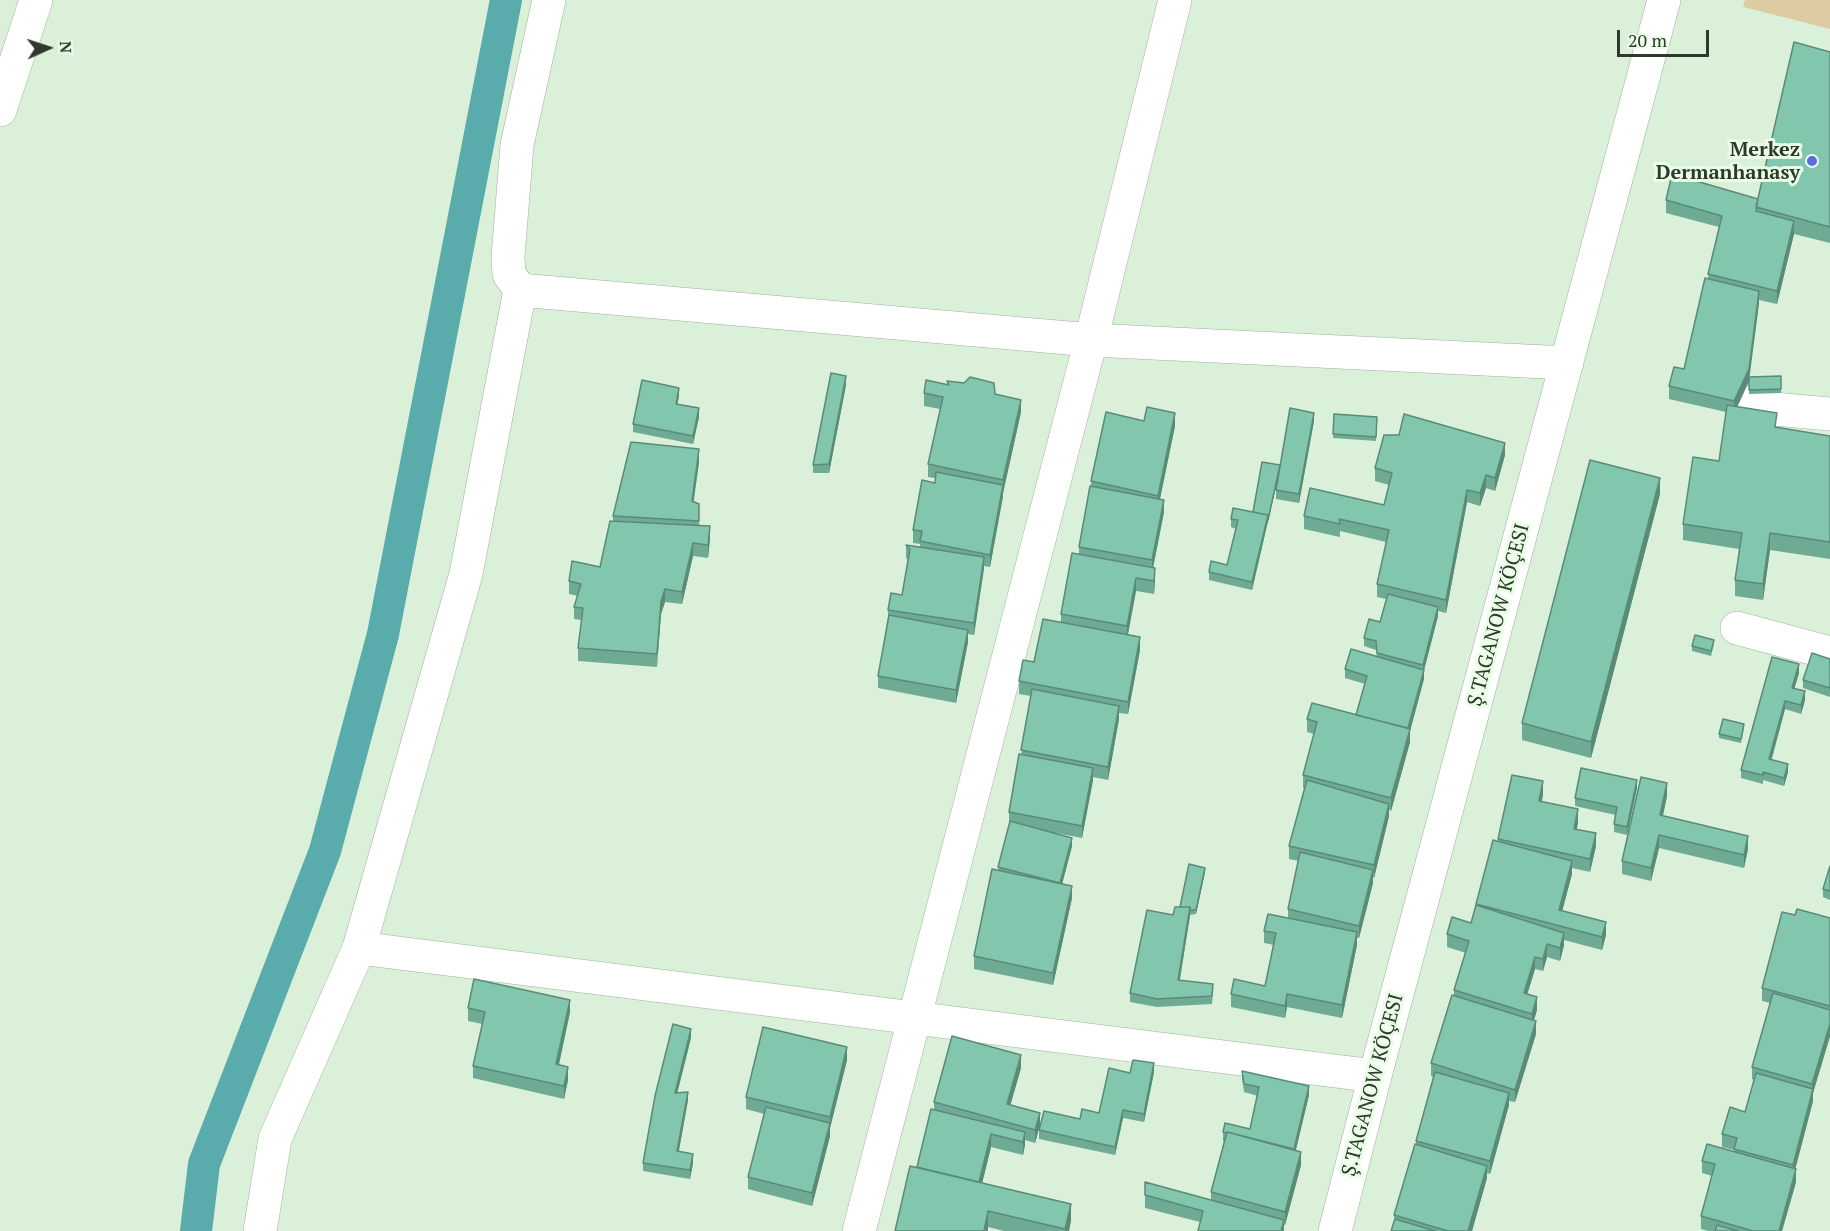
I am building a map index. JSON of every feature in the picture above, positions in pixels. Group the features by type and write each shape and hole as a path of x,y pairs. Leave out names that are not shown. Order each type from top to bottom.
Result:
{"street":[{"path":"0,110 36,0"},
{"path":"260,1231 275,1139 359,948 466,574 520,290 509,273 508,257 517,146 549,0"},
{"path":"859,1231 1091,340 1175,0"},
{"name":"Ş.TAGANOW KÖÇESI","path":"1335,1231 1664,0"},
{"path":"520,290 1091,340 1567,363"},
{"path":"1748,402 1774,409 1830,414"},
{"path":"1737,628 1830,653"},
{"path":"359,948 914,1016 1375,1076"}],"shaded area":[{"path":"1745,0 1830,0 1830,29 1743,7"}],"building":[{"path":"1794,42 1830,52 1830,227 1756,207"},
{"path":"1672,174 1758,199 1756,211 1794,221 1777,291 1708,274 1722,216 1666,200"},
{"path":"1705,278 1759,291 1749,369 1734,401 1669,386 1674,367 1684,369"},
{"path":"831,373 846,376 829,464 813,465"},
{"path":"1781,376 1781,389 1749,390 1749,377"},
{"path":"970,377 994,383 995,394 1021,400 1003,480 928,464 943,397 924,393 926,380 949,385 947,381 964,383"},
{"path":"642,380 679,388 676,404 699,408 693,436 633,424"},
{"path":"1727,405 1777,413 1775,427 1830,436 1830,542 1770,533 1763,584 1735,580 1742,533 1683,524 1693,457 1719,461"},
{"path":"1147,407 1175,413 1158,496 1091,481 1106,412 1144,421"},
{"path":"1290,408 1314,413 1299,494 1276,490"},
{"path":"1334,414 1377,417 1376,437 1333,434"},
{"path":"1404,414 1505,443 1495,478 1486,475 1480,493 1467,490 1446,600 1377,584 1389,530 1339,519 1340,524 1304,516 1310,488 1384,505 1392,473 1375,468 1384,435 1399,435"},
{"path":"631,442 699,449 692,501 699,504 699,521 613,516"},
{"path":"1590,460 1660,478 1591,742 1522,723"},
{"path":"1262,462 1280,465 1268,520 1268,515 1253,512"},
{"path":"936,472 1003,485 990,555 920,541 922,531 913,530 922,480 935,483"},
{"path":"1090,486 1164,500 1152,560 1079,547"},
{"path":"1233,508 1268,515 1252,582 1209,572 1211,561 1227,565 1238,520 1231,519"},
{"path":"610,521 710,526 708,545 693,543 682,592 665,589 661,601 657,654 578,648 583,608 574,607 581,584 569,581 572,561 600,567"},
{"path":"906,545 984,557 974,623 888,610 891,593 902,595 910,549"},
{"path":"1072,553 1155,568 1154,581 1136,578 1127,626 1061,614"},
{"path":"1388,594 1438,607 1423,665 1377,653 1376,641 1364,638 1369,619 1380,622"},
{"path":"889,615 968,630 956,690 878,676"},
{"path":"1043,619 1140,637 1128,702 1019,681 1023,660 1034,662"},
{"path":"1695,635 1714,640 1711,651 1692,646"},
{"path":"1351,649 1424,670 1408,728 1356,715 1367,676 1345,669"},
{"path":"1812,653 1830,659 1830,688 1803,680"},
{"path":"1772,657 1799,664 1792,688 1805,691 1801,705 1785,701 1769,759 1788,764 1784,778 1763,772 1763,775 1741,770"},
{"path":"1032,689 1119,706 1108,767 1021,750"},
{"path":"1312,703 1410,729 1391,798 1303,775 1317,722 1307,719"},
{"path":"1723,719 1744,724 1741,739 1719,734"},
{"path":"1019,754 1093,768 1082,826 1009,812"},
{"path":"1581,768 1637,780 1627,827 1614,824 1617,807 1575,798"},
{"path":"1512,775 1543,781 1539,801 1578,809 1574,829 1596,833 1590,859 1498,839"},
{"path":"1641,777 1667,783 1660,815 1748,836 1744,855 1659,835 1651,868 1622,861"},
{"path":"1307,780 1389,804 1374,865 1289,846"},
{"path":"1010,821 1072,838 1060,883 998,867"},
{"path":"1493,840 1572,861 1559,910 1606,922 1602,937 1476,904"},
{"path":"1300,852 1373,870 1359,926 1288,909"},
{"path":"1189,864 1205,868 1196,910 1190,910 1190,907 1180,907"},
{"path":"1830,866 1830,891 1823,889"},
{"path":"992,869 1072,886 1053,973 974,956"},
{"path":"1476,905 1564,933 1560,948 1547,944 1543,959 1535,957 1524,993 1537,997 1532,1014 1454,990 1469,941 1447,934 1452,917 1471,923"},
{"path":"1175,907 1190,907 1178,980 1213,984 1212,996 1157,999 1130,993 1147,910 1173,915"},
{"path":"1797,909 1830,918 1830,1006 1762,988 1782,912 1795,915"},
{"path":"1268,914 1357,932 1342,1005 1287,994 1285,1006 1231,994 1234,979 1265,986 1276,933 1264,931"},
{"path":"474,979 570,1000 556,1064 568,1067 564,1086 473,1066 485,1012 468,1008"},
{"path":"1773,993 1830,1010 1830,1024 1812,1084 1752,1067"},
{"path":"1452,995 1536,1021 1515,1090 1431,1063"},
{"path":"673,1024 691,1029 675,1093 688,1092 677,1151 693,1154 690,1170 643,1163 655,1096"},
{"path":"763,1027 847,1047 830,1117 746,1097"},
{"path":"952,1036 1021,1055 1007,1104 1040,1113 1035,1130 934,1102"},
{"path":"1133,1060 1154,1063 1144,1114 1123,1110 1115,1147 1039,1130 1044,1111 1080,1119 1082,1109 1099,1113 1109,1068 1130,1073"},
{"path":"1242,1071 1309,1086 1294,1149 1223,1132 1225,1123 1250,1129 1259,1087 1244,1084"},
{"path":"1435,1072 1509,1093 1490,1161 1416,1141"},
{"path":"1756,1073 1813,1089 1793,1165 1734,1149 1737,1138 1722,1134 1730,1107 1745,1112"},
{"path":"766,1107 830,1123 812,1193 748,1177"},
{"path":"931,1109 1025,1132 1023,1142 991,1134 979,1182 917,1167"},
{"path":"1227,1132 1301,1152 1285,1212 1211,1192"},
{"path":"1415,1144 1487,1166 1468,1231 1448,1231 1394,1215"},
{"path":"1707,1144 1796,1169 1779,1231 1753,1231 1701,1216 1715,1164 1702,1161"},
{"path":"910,1166 1071,1204 1065,1229 988,1211 984,1231 895,1231"},
{"path":"1145,1182 1284,1220 1281,1231 1198,1231 1203,1211 1145,1195"},
{"path":"1395,1219 1435,1231 1391,1231"},
{"path":"1717,1225 1738,1231 1715,1231"}],"waterway":[{"path":"196,1231 204,1164 325,851 383,634 506,0"}],"place":[{"name":"Merkez Dermanhanasy","path":"1812,161"}]}
